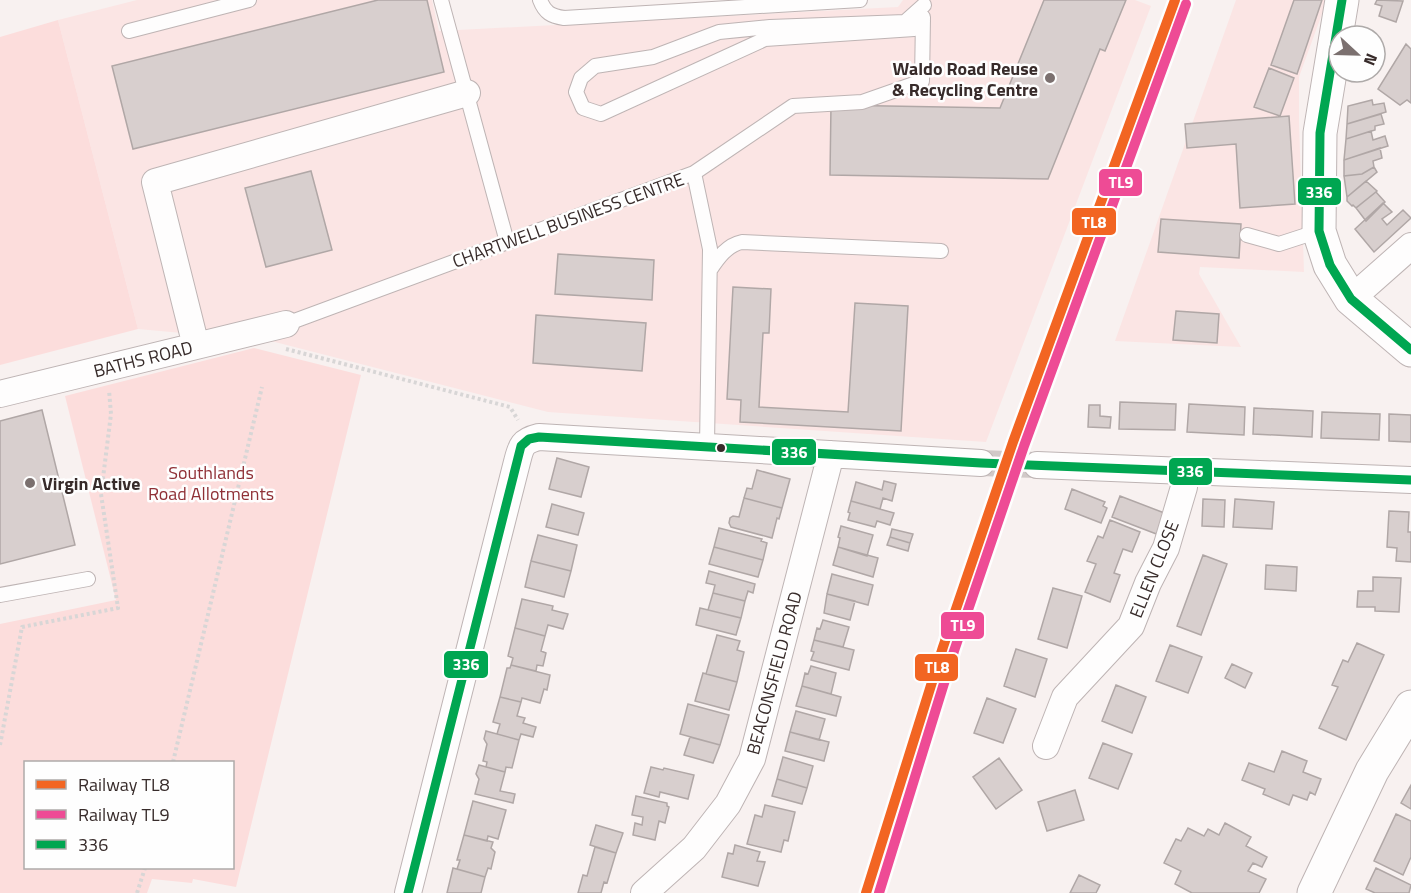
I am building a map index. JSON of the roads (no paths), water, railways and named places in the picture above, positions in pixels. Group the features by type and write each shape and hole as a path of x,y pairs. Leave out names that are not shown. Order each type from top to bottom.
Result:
{"main road":[{"path":"1342,0 1320,133 1319,231 1330,265 1351,299 1411,350"},
{"path":"1314,893 1372,771 1411,707"}],"street":[{"path":"196,346 155,182 467,93"},
{"path":"1351,299 1411,246"},
{"name":"BATHS ROAD","path":"0,394 196,346 283,336"},
{"path":"408,893 521,446 529,439 539,437 981,463"},
{"name":"BEACONSFIELD ROAD","path":"644,893 694,848 728,804 752,759 831,454"},
{"path":"1037,465 1411,480"},
{"name":"ELLEN CLOSE","path":"1046,746 1065,697 1131,626 1148,583 1166,548 1184,487 1185,472"}],"lane":[{"path":"129,31 249,0"},
{"path":"441,0 507,242"},
{"path":"540,0 543,9 549,14 564,18 860,0"},
{"path":"694,173 793,106 862,102 922,81 924,3"},
{"path":"923,21 914,29 765,39 601,114 583,108 576,92 581,78 595,66 653,57 719,32 770,27 905,22 924,3"},
{"name":"CHARTWELL BUSINESS CENTRE","path":"283,336 507,242 694,173 710,249 707,446"},
{"path":"1247,235 1279,244 1319,231"},
{"path":"710,271 718,258 733,244 742,242 941,251"},
{"path":"0,595 88,579"}],"tunnel":[{"path":"981,463 1037,465"}],"rail line":[{"name":"TL8","path":"866,893 943,647 1013,442 1175,0"},
{"name":"TL9","path":"879,893 954,651 1024,446 1186,4"}],"place":[{"name":"Waldo Road Reuse & Recycling Centre","path":"1050,78"},
{"name":"Virgin Active","path":"30,483"}],"park label":[{"name":"Southlands Road Allotments","path":"211,482"}]}
